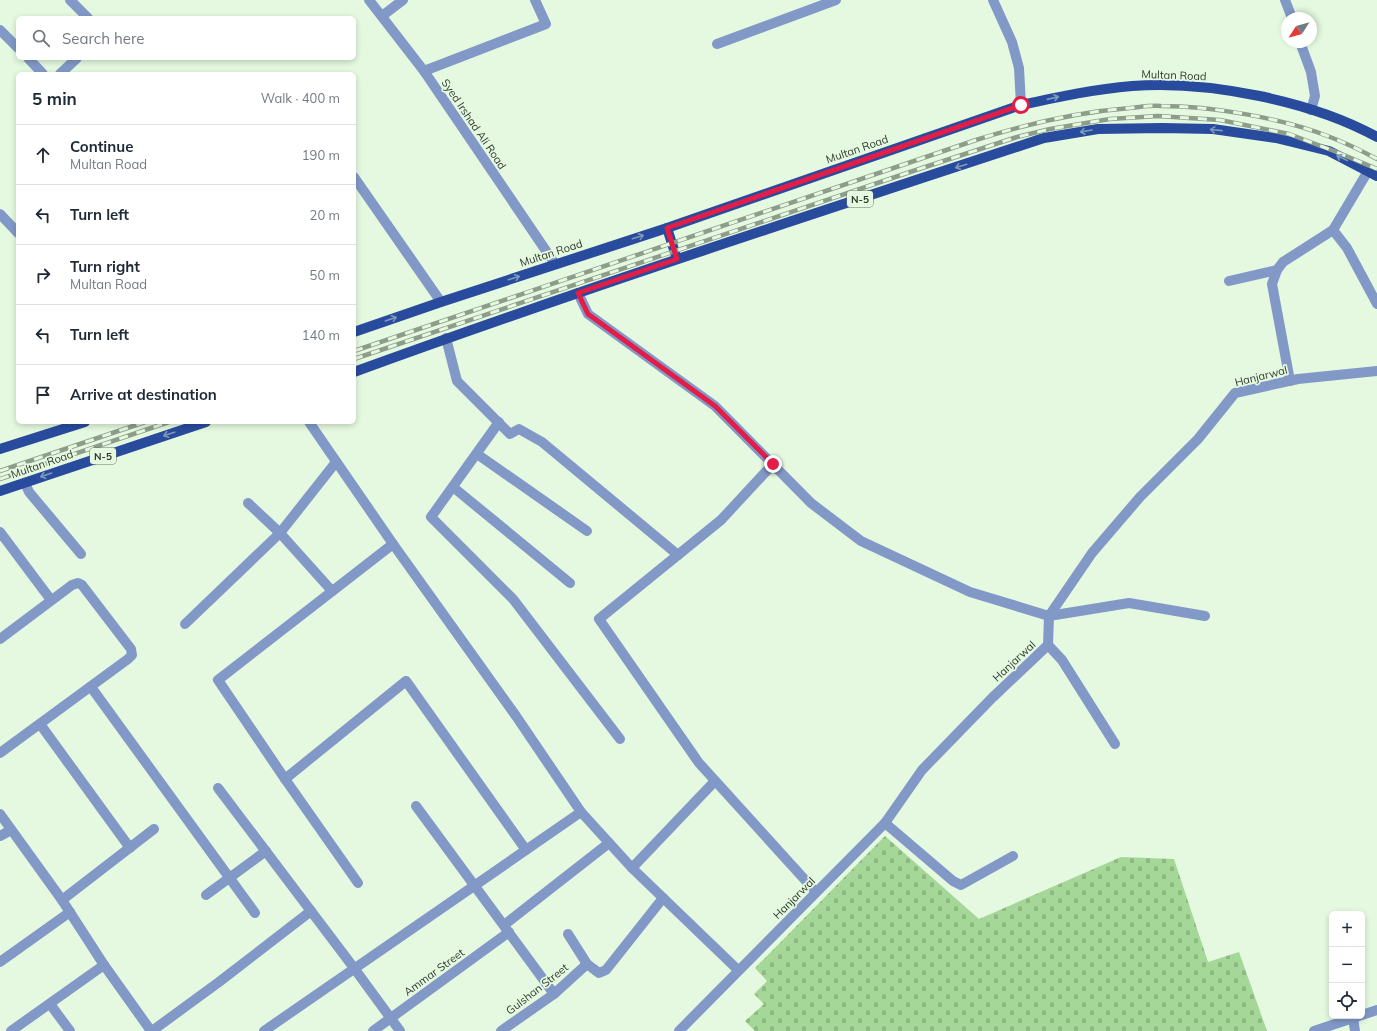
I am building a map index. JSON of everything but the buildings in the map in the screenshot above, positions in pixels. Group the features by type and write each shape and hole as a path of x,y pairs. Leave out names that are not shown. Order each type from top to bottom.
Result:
{"main road":[{"name":"Multan Road","path":"356,331 667,228 1021,105 1064,95 1133,86 1209,88 1283,101 1336,118 1377,137"},
{"name":"N-5","path":"356,371 446,338 677,259 1044,138 1098,129 1162,128 1213,130 1276,138 1329,151 1377,176"},
{"path":"667,228 677,259"},
{"path":"0,449 80,424"},
{"name":"Multan Road","path":"0,491 200,424"}],"street":[{"path":"70,0 86,16"},
{"name":"Syed Irshad Ali Road","path":"369,0 424,71 555,264"},
{"path":"382,16 403,0"},
{"path":"424,71 546,24 535,0"},
{"path":"803,0 806,10"},
{"path":"717,44 836,0"},
{"path":"993,0 1012,42 1019,68 1021,105"},
{"path":"1285,0 1290,12"},
{"path":"0,30 16,46"},
{"path":"1302,48 1311,72 1315,96 1311,110"},
{"path":"30,60 41,72"},
{"path":"62,72 75,60"},
{"path":"1290,381 1272,284 1277,270 1284,262 1333,230 1368,170"},
{"path":"356,180 441,302"},
{"path":"0,214 16,231"},
{"path":"1333,230 1347,248 1377,304"},
{"path":"1229,281 1277,270"},
{"path":"578,293 588,314 715,406 811,502 861,541 970,592 1049,616 1129,603 1205,616"},
{"path":"446,338 457,381 510,434 519,429 542,442 678,555"},
{"name":"Hanjarwal","path":"679,1031 885,823 922,770 992,698 1048,645 1049,616 1092,553 1140,497 1198,439 1235,393 1290,381 1377,371"},
{"path":"499,422 431,517 513,599 620,739"},
{"path":"310,424 393,544 516,716 581,812 632,868 738,970"},
{"path":"477,454 587,531"},
{"path":"185,624 280,533 336,462"},
{"path":"773,464 721,520 599,619 699,763 816,892"},
{"path":"25,483 29,492 81,554"},
{"path":"453,487 570,583"},
{"path":"248,503 280,533 332,591"},
{"path":"0,532 51,600"},
{"path":"358,883 218,680 393,544"},
{"path":"0,639 51,600 72,585 78,583 82,585 131,649 132,655 0,753"},
{"path":"1048,645 1062,660 1115,744"},
{"path":"285,779 406,681 526,850"},
{"path":"90,687 255,914"},
{"path":"40,724 130,848"},
{"path":"632,868 715,781"},
{"path":"218,788 400,1031"},
{"path":"416,806 554,994"},
{"path":"264,1031 581,812"},
{"path":"0,814 62,900 104,965 152,1031 219,982 311,911"},
{"path":"885,823 953,881 961,884 1013,856"},
{"path":"0,836 11,830"},
{"path":"62,900 154,830"},
{"name":"Ammar Street","path":"373,1031 506,928 609,843"},
{"path":"206,895 266,851"},
{"path":"568,934 587,964 599,973 606,970 663,898"},
{"path":"0,962 70,912"},
{"name":"Gulshan Street","path":"501,1031 554,994 587,964"},
{"path":"11,1031 104,965"},
{"path":"50,1004 70,1031"},
{"path":"1365,1014 1377,1010"},
{"path":"1314,1031 1349,1019"},
{"path":"1355,1031 1357,1019"}],"green space":[{"path":"885,836 979,919 1121,857 1174,859 1208,962 1239,952 1267,1031 755,1031 745,1021 764,1004 754,994 767,981 755,968"}],"railway":[{"path":"356,350 976,140 1033,124 1091,112 1153,106 1202,108 1247,114 1311,130 1342,142 1377,159"},
{"path":"356,358 916,170 1017,137 1050,129 1110,119 1158,116 1220,120 1289,134 1377,169"},
{"path":"0,471 139,424"},
{"path":"0,479 163,424"}],"route":[{"path":"773,464 715,406 588,314 578,293 677,259 667,228 1021,105"}]}
